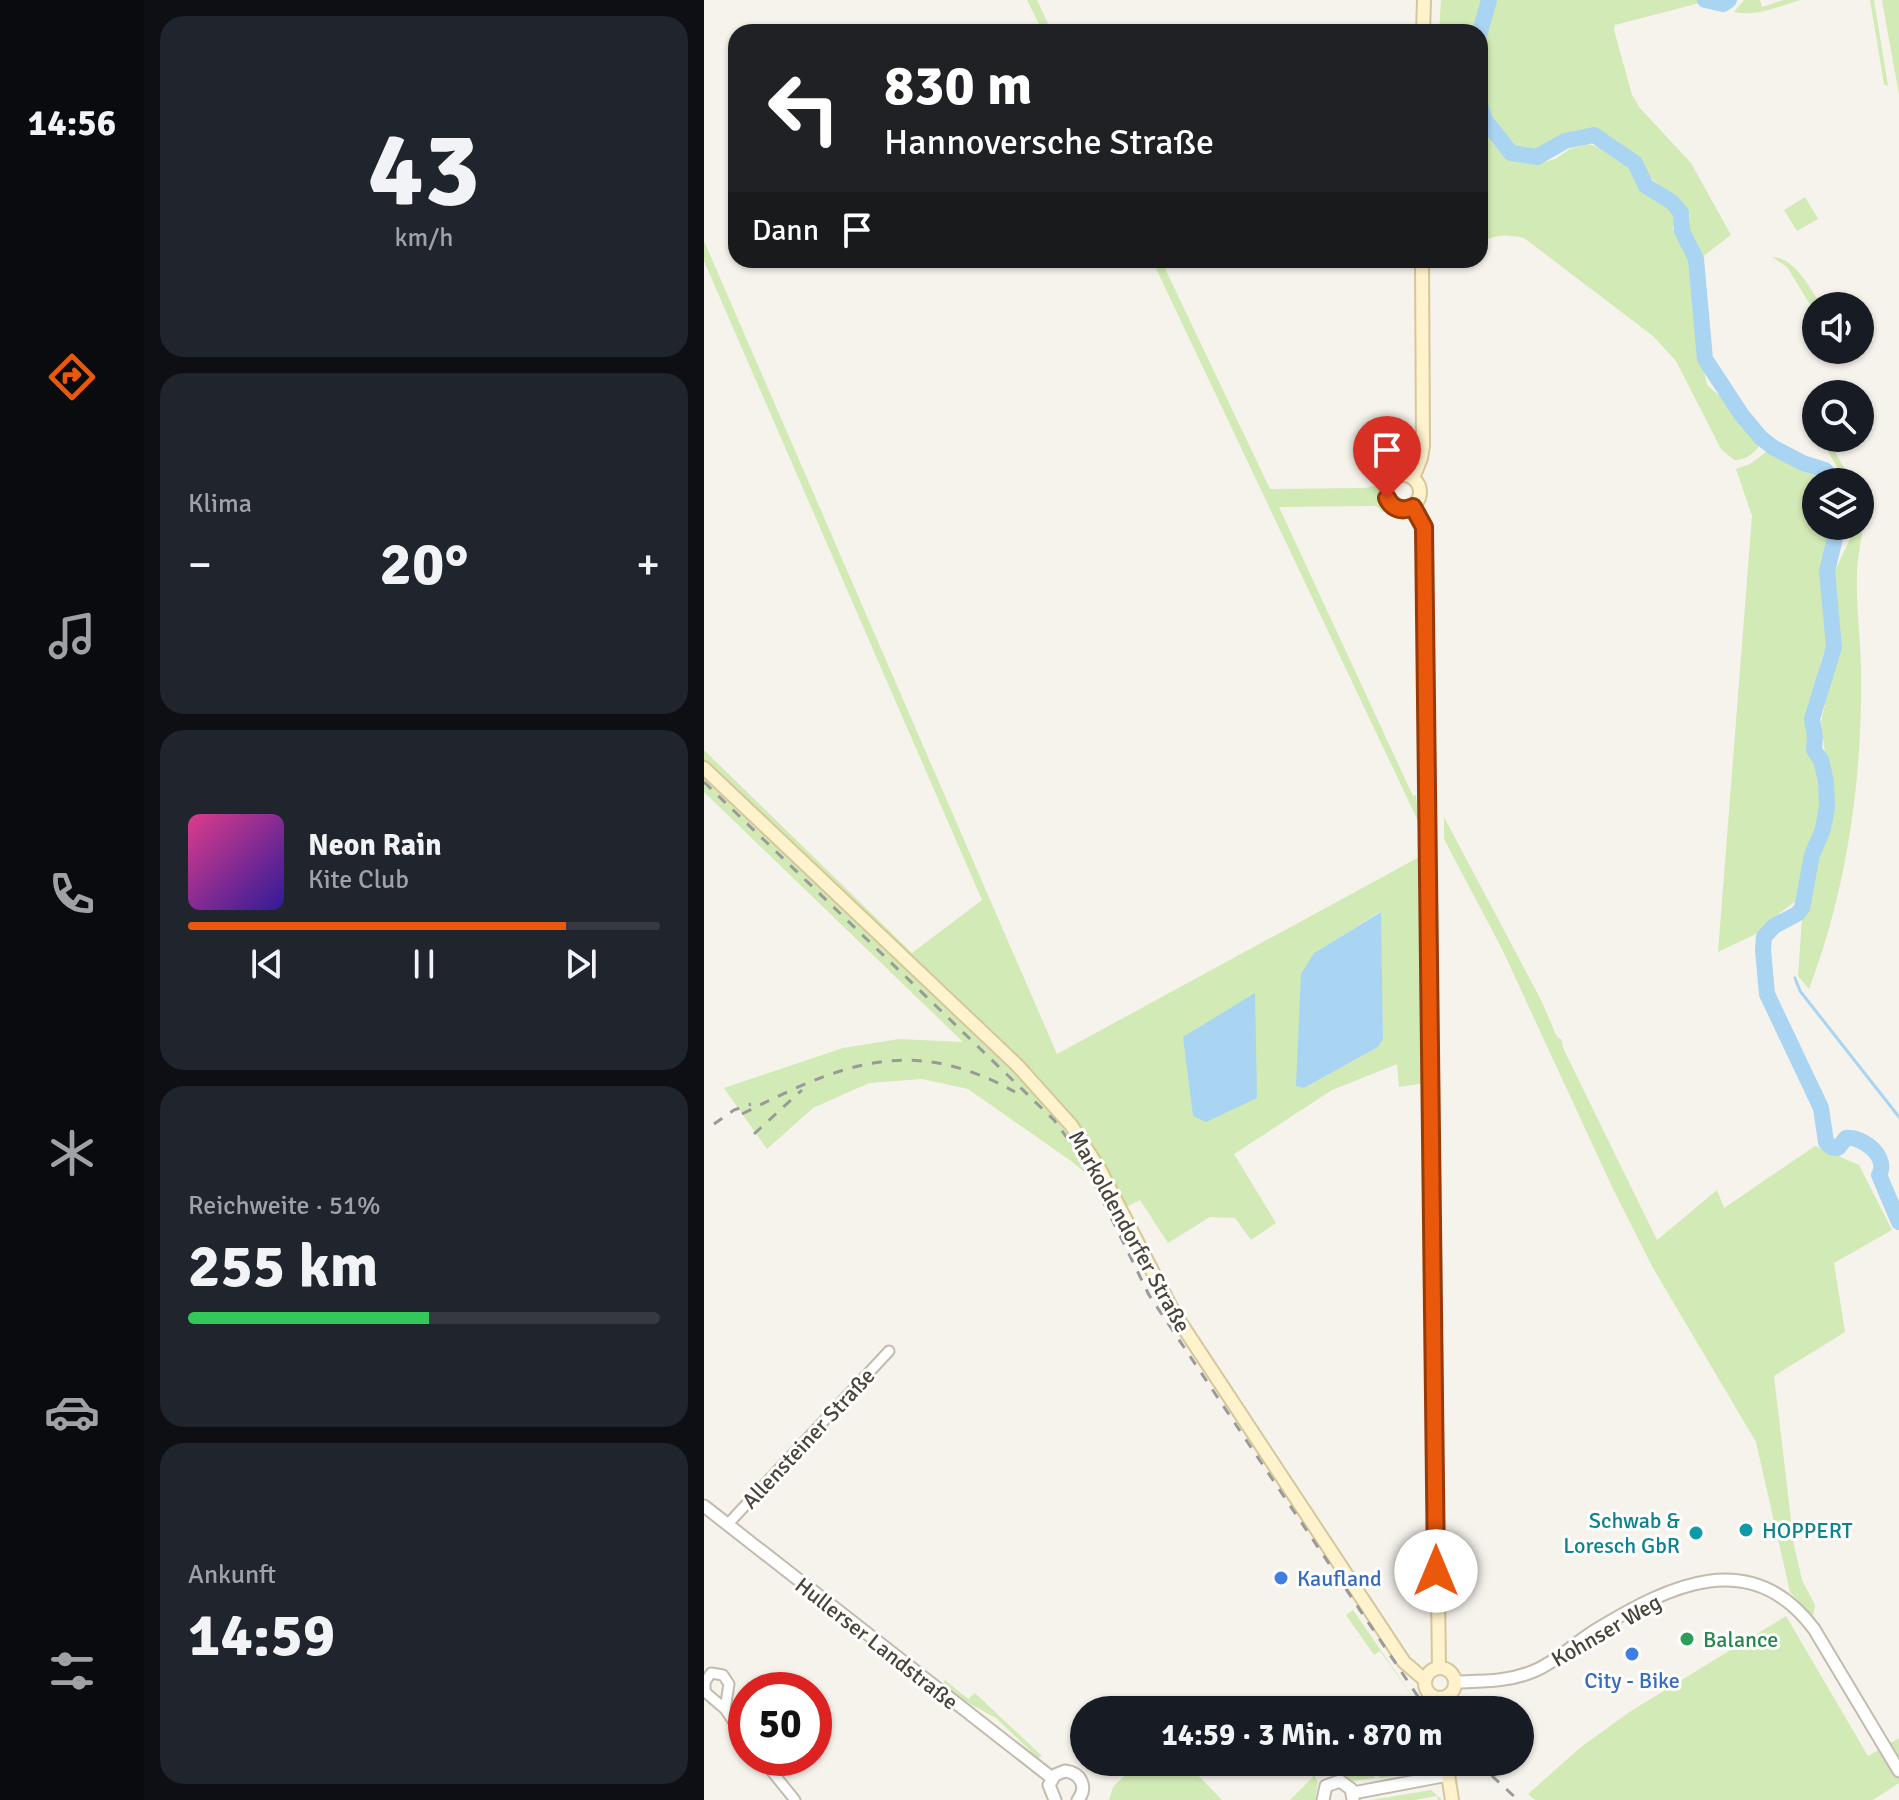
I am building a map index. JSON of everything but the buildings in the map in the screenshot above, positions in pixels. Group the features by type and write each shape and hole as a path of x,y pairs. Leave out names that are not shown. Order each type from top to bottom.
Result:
{"main road":[{"path":"1423,24 1424,0"},
{"path":"1413,478 1423,446 1422,268"},
{"path":"1397,476 1413,478 1419,485 1421,495 1413,507 1404,510 1395,508 1388,502 1386,493 1389,483 1397,476"},
{"path":"1413,507 1424,527 1439,1668"},
{"name":"Markoldendorfer Straße","path":"704,768 1018,1066 1071,1125 1100,1170 1174,1313 1404,1662 1425,1680"},
{"path":"1431,1696 1425,1680 1430,1672 1439,1668 1449,1671 1455,1682 1449,1696"},
{"path":"1448,1776 1452,1800"}],"street":[{"name":"Allensteiner Straße","path":"727,1525 889,1351"},
{"name":"Hullerser Landstraße","path":"704,1506 1052,1778 1065,1771 1078,1776 1083,1788 1079,1800"},
{"name":"Kohnser Weg","path":"1455,1682 1513,1679 1538,1669 1595,1631 1666,1594 1716,1580 1752,1582 1787,1599 1799,1609 1899,1771"},
{"path":"725,1709 728,1713"},
{"path":"776,1776 795,1800"},
{"path":"1323,1800 1326,1786 1335,1781 1348,1785 1353,1797 1424,1776"},
{"path":"1052,1778 1050,1791 1055,1800"}],"green space":[{"path":"1027,0 1037,0 1048,24 1039,24"},
{"path":"1441,0 1711,0 1615,25 1614,30 1632,95 1640,108 1691,163 1731,235 1701,258 1688,232 1690,216 1682,205 1649,176 1643,161 1604,134 1593,131 1564,137 1537,151 1515,149 1488,113 1488,24 1440,24"},
{"path":"1744,0 1760,0 1762,7 1783,0 1800,0 1759,12 1734,12"},
{"path":"1870,0 1874,0 1888,86 1884,84"},
{"path":"1882,0 1899,0 1899,95"},
{"path":"1488,133 1502,153 1520,162 1538,164 1589,144 1615,154 1631,170 1638,183 1663,200 1676,217 1673,229 1691,260 1694,318 1707,385 1723,399 1759,447 1751,455 1734,460 1721,449 1676,361 1653,336 1524,238 1488,239"},
{"path":"1805,197 1818,219 1797,231 1784,210"},
{"path":"704,241 1057,1054 1421,856 1425,1083 1399,1087 1397,1064 1332,1090 1234,1154 1276,1223 1251,1240 1235,1218 1210,1217 1168,1243 1140,1200 1126,1207 1071,1161 968,1089 922,1079 869,1083 813,1108 767,1149 724,1088 843,1048 899,1039 963,1042 704,792 704,750 912,953 982,900 704,261","holes":["1380,912 1383,1039 1378,1047 1304,1088 1314,953"]},
{"path":"1772,257 1780,258 1795,268 1813,292 1802,292 1787,267"},
{"path":"1156,268 1165,268 1270,489 1365,488 1382,484 1384,513 1376,506 1279,507 1413,796 1416,795 1419,823"},
{"path":"1766,452 1802,470 1802,540 1830,540 1822,569 1829,639 1821,660 1806,730 1808,749 1822,787 1821,818 1804,862 1797,900 1760,932 1718,952 1752,516 1736,469 1750,464"},
{"path":"1828,452 1835,452 1844,468 1838,468"},
{"path":"1849,540 1861,540 1857,585 1861,706 1856,789 1834,911 1809,989 1798,976 1802,919 1831,799 1821,722 1840,625 1833,575"},
{"path":"1444,817 1541,1000 1557,1037 1561,1039 1657,1240 1717,1190 1724,1208 1815,1146 1859,1165 1892,1230 1834,1263 1845,1332 1774,1376 1794,1545 1802,1580 1815,1605 1813,1616 1790,1592 1756,1442 1653,1268 1614,1191 1502,949 1444,839"},
{"path":"1353,1610 1412,1696 1380,1651 1374,1655 1346,1615"},
{"path":"1786,1616 1868,1756 1899,1738 1899,1783 1873,1800 1535,1800 1528,1794 1581,1747 1631,1711"},
{"path":"945,1680 968,1699 975,1693 1042,1756 1038,1758 996,1718 961,1699 943,1684"},
{"path":"1124,1776 1199,1776 1222,1800 1109,1800 1113,1787"},
{"path":"1345,1776 1375,1778 1353,1781"},
{"path":"1313,1777 1318,1782 1315,1800 1290,1800"},
{"path":"1431,1790 1442,1800 1438,1800 1437,1796 1415,1800 1372,1800"}],"water":[{"path":"1381,912 1383,1039 1378,1047 1304,1088 1296,1086 1301,974 1314,953"},
{"path":"1255,993 1257,1098 1206,1122 1193,1116 1183,1037"}],"waterway":[{"path":"1482,24 1489,0"},
{"path":"1705,0 1723,4 1729,0"},
{"path":"1488,124 1511,153 1537,157 1565,141 1594,135 1635,163 1646,186 1672,202 1681,213 1682,231 1696,259 1705,359 1741,414 1761,438 1774,448 1819,468"},
{"path":"1835,540 1827,571 1834,647 1812,719 1814,750 1821,760 1826,781 1827,807 1823,829 1812,855 1802,908 1774,926 1764,937 1767,994 1821,1108 1826,1142 1838,1148 1846,1138 1853,1138 1873,1149 1881,1162 1879,1175 1899,1222"},
{"path":"1795,978 1800,991 1899,1117"}],"railway":[{"path":"704,782 1054,1120 1082,1158 1149,1295 1418,1696"},
{"path":"742,1114 812,1081 877,1062 909,1060 942,1064 977,1074 1015,1092"},
{"path":"754,1134 802,1090"},
{"path":"714,1124 734,1110 751,1104"},
{"path":"1492,1776 1518,1800"}],"place":[{"name":"HOPPERT","path":"1746,1530"},
{"name":"Schwab & Loresch GbR","path":"1696,1533"},
{"name":"Kaufland","path":"1281,1578"},
{"name":"Balance","path":"1687,1639"},
{"name":"City - Bike","path":"1632,1654"}],"route":[{"path":"1387,498 1400,510 1413,507 1424,527 1436,1571"}]}
